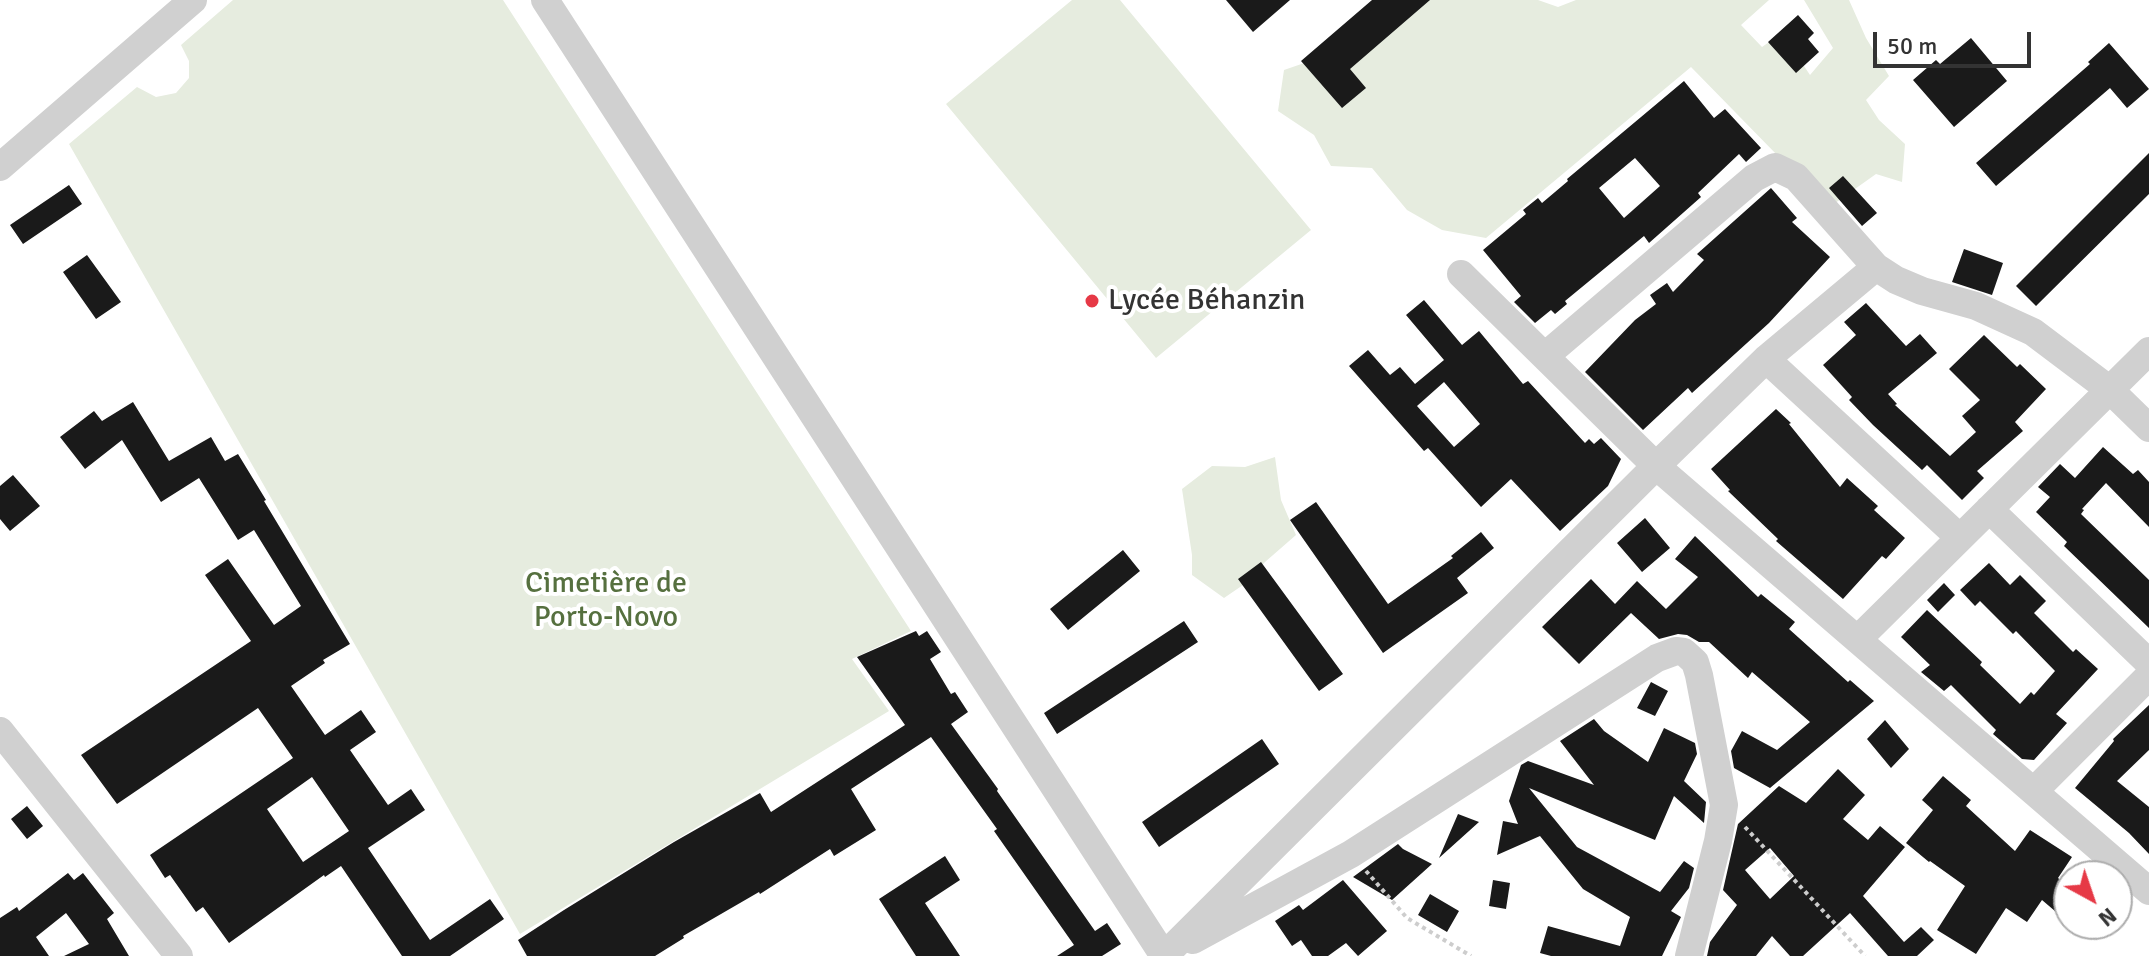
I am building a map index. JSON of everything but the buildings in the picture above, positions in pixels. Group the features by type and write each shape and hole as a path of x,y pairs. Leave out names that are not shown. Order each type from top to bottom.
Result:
{"street":[{"path":"0,167 193,0"},
{"path":"545,0 1164,956"},
{"path":"1545,356 1754,178 1775,167 1796,177 1876,267 1922,291 1976,306 2033,332 2110,390 2149,428"},
{"path":"1164,956 1766,359 1876,267"},
{"path":"1461,274 1656,466 2149,891"},
{"path":"1858,639 2149,351"},
{"path":"1766,359 1960,538"},
{"path":"1989,509 2149,663"},
{"path":"1164,956 1351,854 1657,658 1676,651 1684,652 1695,662 1724,805 1689,956"},
{"path":"2034,791 2149,676"},
{"path":"0,731 179,956"}],"path":[{"path":"1724,805 1865,956"},
{"path":"1351,854 1407,918 1471,956"}],"green space":[{"name":"Cimetière de Porto-Novo","path":"233,0 503,0 911,631 852,659 889,711 520,934 69,144 137,87 156,97 176,93 189,78 189,61 181,45"},
{"path":"1072,0 1120,0 1311,230 1156,358 946,104"},
{"path":"1422,0 1538,0 1558,7 1576,0 1769,0 1741,25 1762,47 1782,33 1810,75 1833,48 1804,0 1849,0 1866,38 1889,76 1866,100 1879,120 1905,144 1902,182 1876,174 1831,206 1691,67 1486,238 1442,230 1407,210 1372,168 1331,166 1314,135 1278,111 1284,70 1313,60"},
{"path":"1275,457 1281,500 1296,535 1243,585 1224,598 1192,575 1182,489 1212,466 1245,467"}],"place":[{"name":"Lycée Béhanzin","path":"1092,301"}]}
